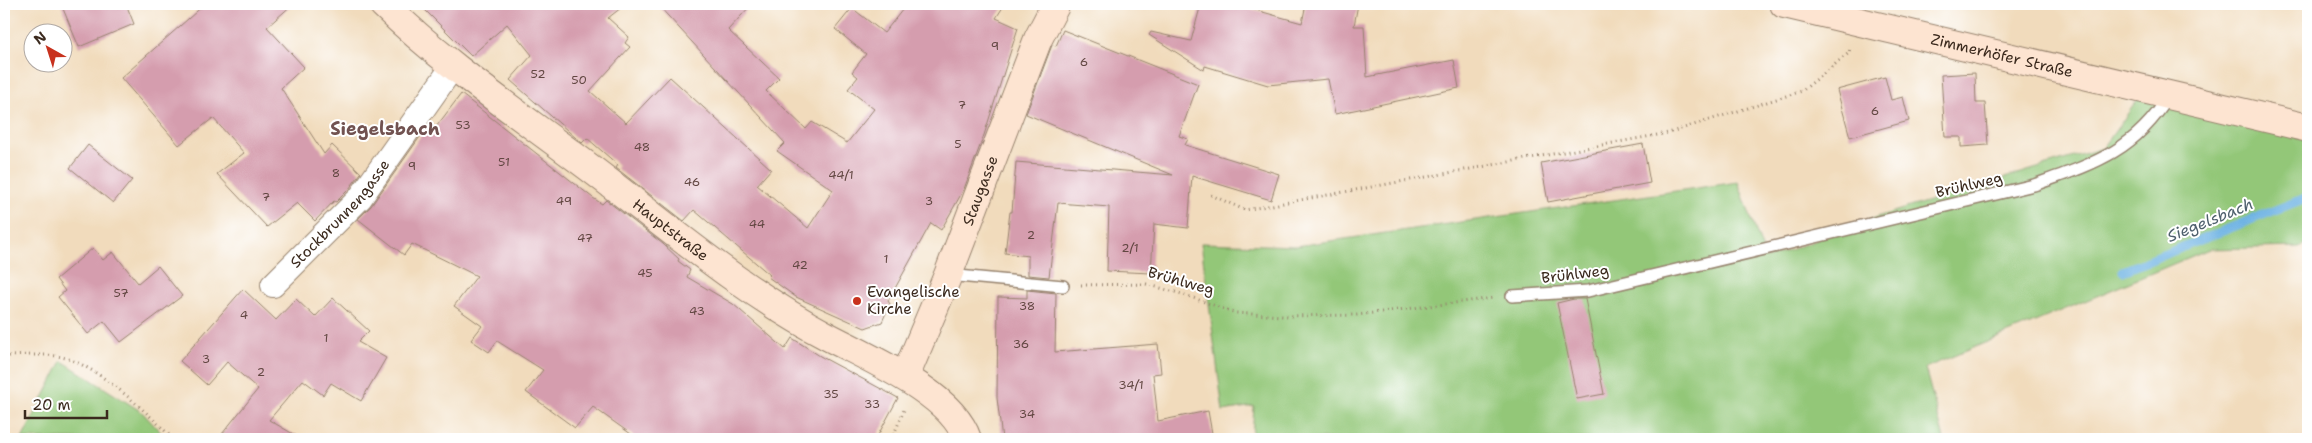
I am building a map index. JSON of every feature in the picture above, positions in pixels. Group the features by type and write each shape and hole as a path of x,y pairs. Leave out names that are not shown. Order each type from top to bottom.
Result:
{"street":[{"name":"Hauptstraße","path":"383,4 454,65 738,280 806,325 905,378 942,402 967,439"},
{"name":"Staugasse","path":"905,378 948,275 1038,39 1056,4"},
{"name":"Zimmerhöfer Straße","path":"1784,4 2308,128"},
{"name":"Stockbrunnengasse","path":"274,286 360,198 454,65"}],"lane":[{"name":"Brühlweg","path":"1512,296 1588,291 2034,185 2099,162 2124,147 2158,113 2170,94"},
{"path":"948,275 1063,286"}],"path":[{"path":"1211,195 1245,210 1668,133 1802,91 1849,54 1858,21"},
{"name":"Brühlweg","path":"1063,286 1146,284 1182,294 1236,313 1282,316 1358,315 1512,296"},
{"path":"4,356 60,357 78,363 132,399 173,439"}],"green space":[{"path":"2141,95 2308,136 2308,243 2300,247 2209,249 1925,368 1944,439 1252,439 1254,406 1223,411 1201,243 1296,246 1738,182 1766,259 1880,216 2103,148"},
{"path":"62,361 142,412 167,439 22,439"}],"building":[{"path":"61,4 126,4 134,24 79,47 72,30 72,22 69,22"},
{"path":"205,4 293,4 267,27 304,67 281,88 324,154 332,145 361,173 349,189 336,202 334,201 315,221 297,203 267,227 217,174 244,153 213,118 179,145 121,78"},
{"path":"419,4 626,4 608,18 629,37 625,43 630,47 590,91 626,123 670,77 771,169 757,185 808,228 833,190 777,151 785,143 657,4 752,4 728,30 779,78 766,91 806,129 812,122 847,143 874,109 848,89 858,77 852,72 866,54 835,29 852,8 884,33 907,4 1005,4 996,18 1018,28 984,135 964,189 941,230 931,223 888,301 890,304 882,322 865,328 796,297 768,277 770,275 694,210 684,221 616,168 618,165 587,138 582,143 576,138 510,80 532,55 507,24 471,56"},
{"path":"1201,4 1234,4 1302,23 1306,4 1358,4 1354,26 1364,26 1367,77 1454,60 1459,88 1335,114 1328,79 1268,85 1205,66 1204,70 1149,35 1151,32 1191,41"},
{"path":"1063,30 1198,84 1179,136 1188,139 1185,145 1279,174 1271,200 1192,176 1188,228 1154,224 1151,273 1107,271 1109,207 1058,203 1049,277 1028,275 1028,256 1005,253 1010,212 1012,212 1016,162 1173,175 1026,114 1052,45 1056,46"},
{"path":"1975,73 1976,103 1985,103 1988,145 1961,147 1961,137 1945,137 1941,75"},
{"path":"1885,77 1891,100 1903,97 1909,121 1850,137 1837,90"},
{"path":"461,94 593,198 602,204 606,200 663,244 679,259 678,261 690,270 687,277 733,304 785,349 792,338 820,356 898,398 876,439 638,439 593,407 575,428 526,392 543,370 497,341 489,352 471,340 482,326 454,306 477,276 412,244 404,255 358,219 371,206 427,127 433,131"},
{"path":"1643,144 1650,183 1548,202 1541,163"},
{"path":"88,145 132,180 113,203 70,168"},
{"path":"93,248 103,260 113,252 138,283 158,266 182,296 121,342 104,321 88,334 58,297 65,291 56,279"},
{"path":"243,289 276,320 296,299 315,317 333,298 369,331 358,342 386,358 361,401 331,383 323,395 303,380 269,420 302,439 218,439 258,389 227,362 207,385 180,361"},
{"path":"1027,290 1056,293 1055,352 1158,344 1161,373 1153,374 1158,421 1208,411 1213,439 1002,439 997,398 998,297 1027,298"},
{"path":"1574,299 1585,299 1604,394 1577,399 1557,303"}],"waterway":[{"name":"Siegelsbach","path":"2123,271 2308,197"}],"place":[{"name":"Evangelische Kirche","path":"857,301"}],"district":[{"name":"Siegelsbach","path":"385,129"}]}
